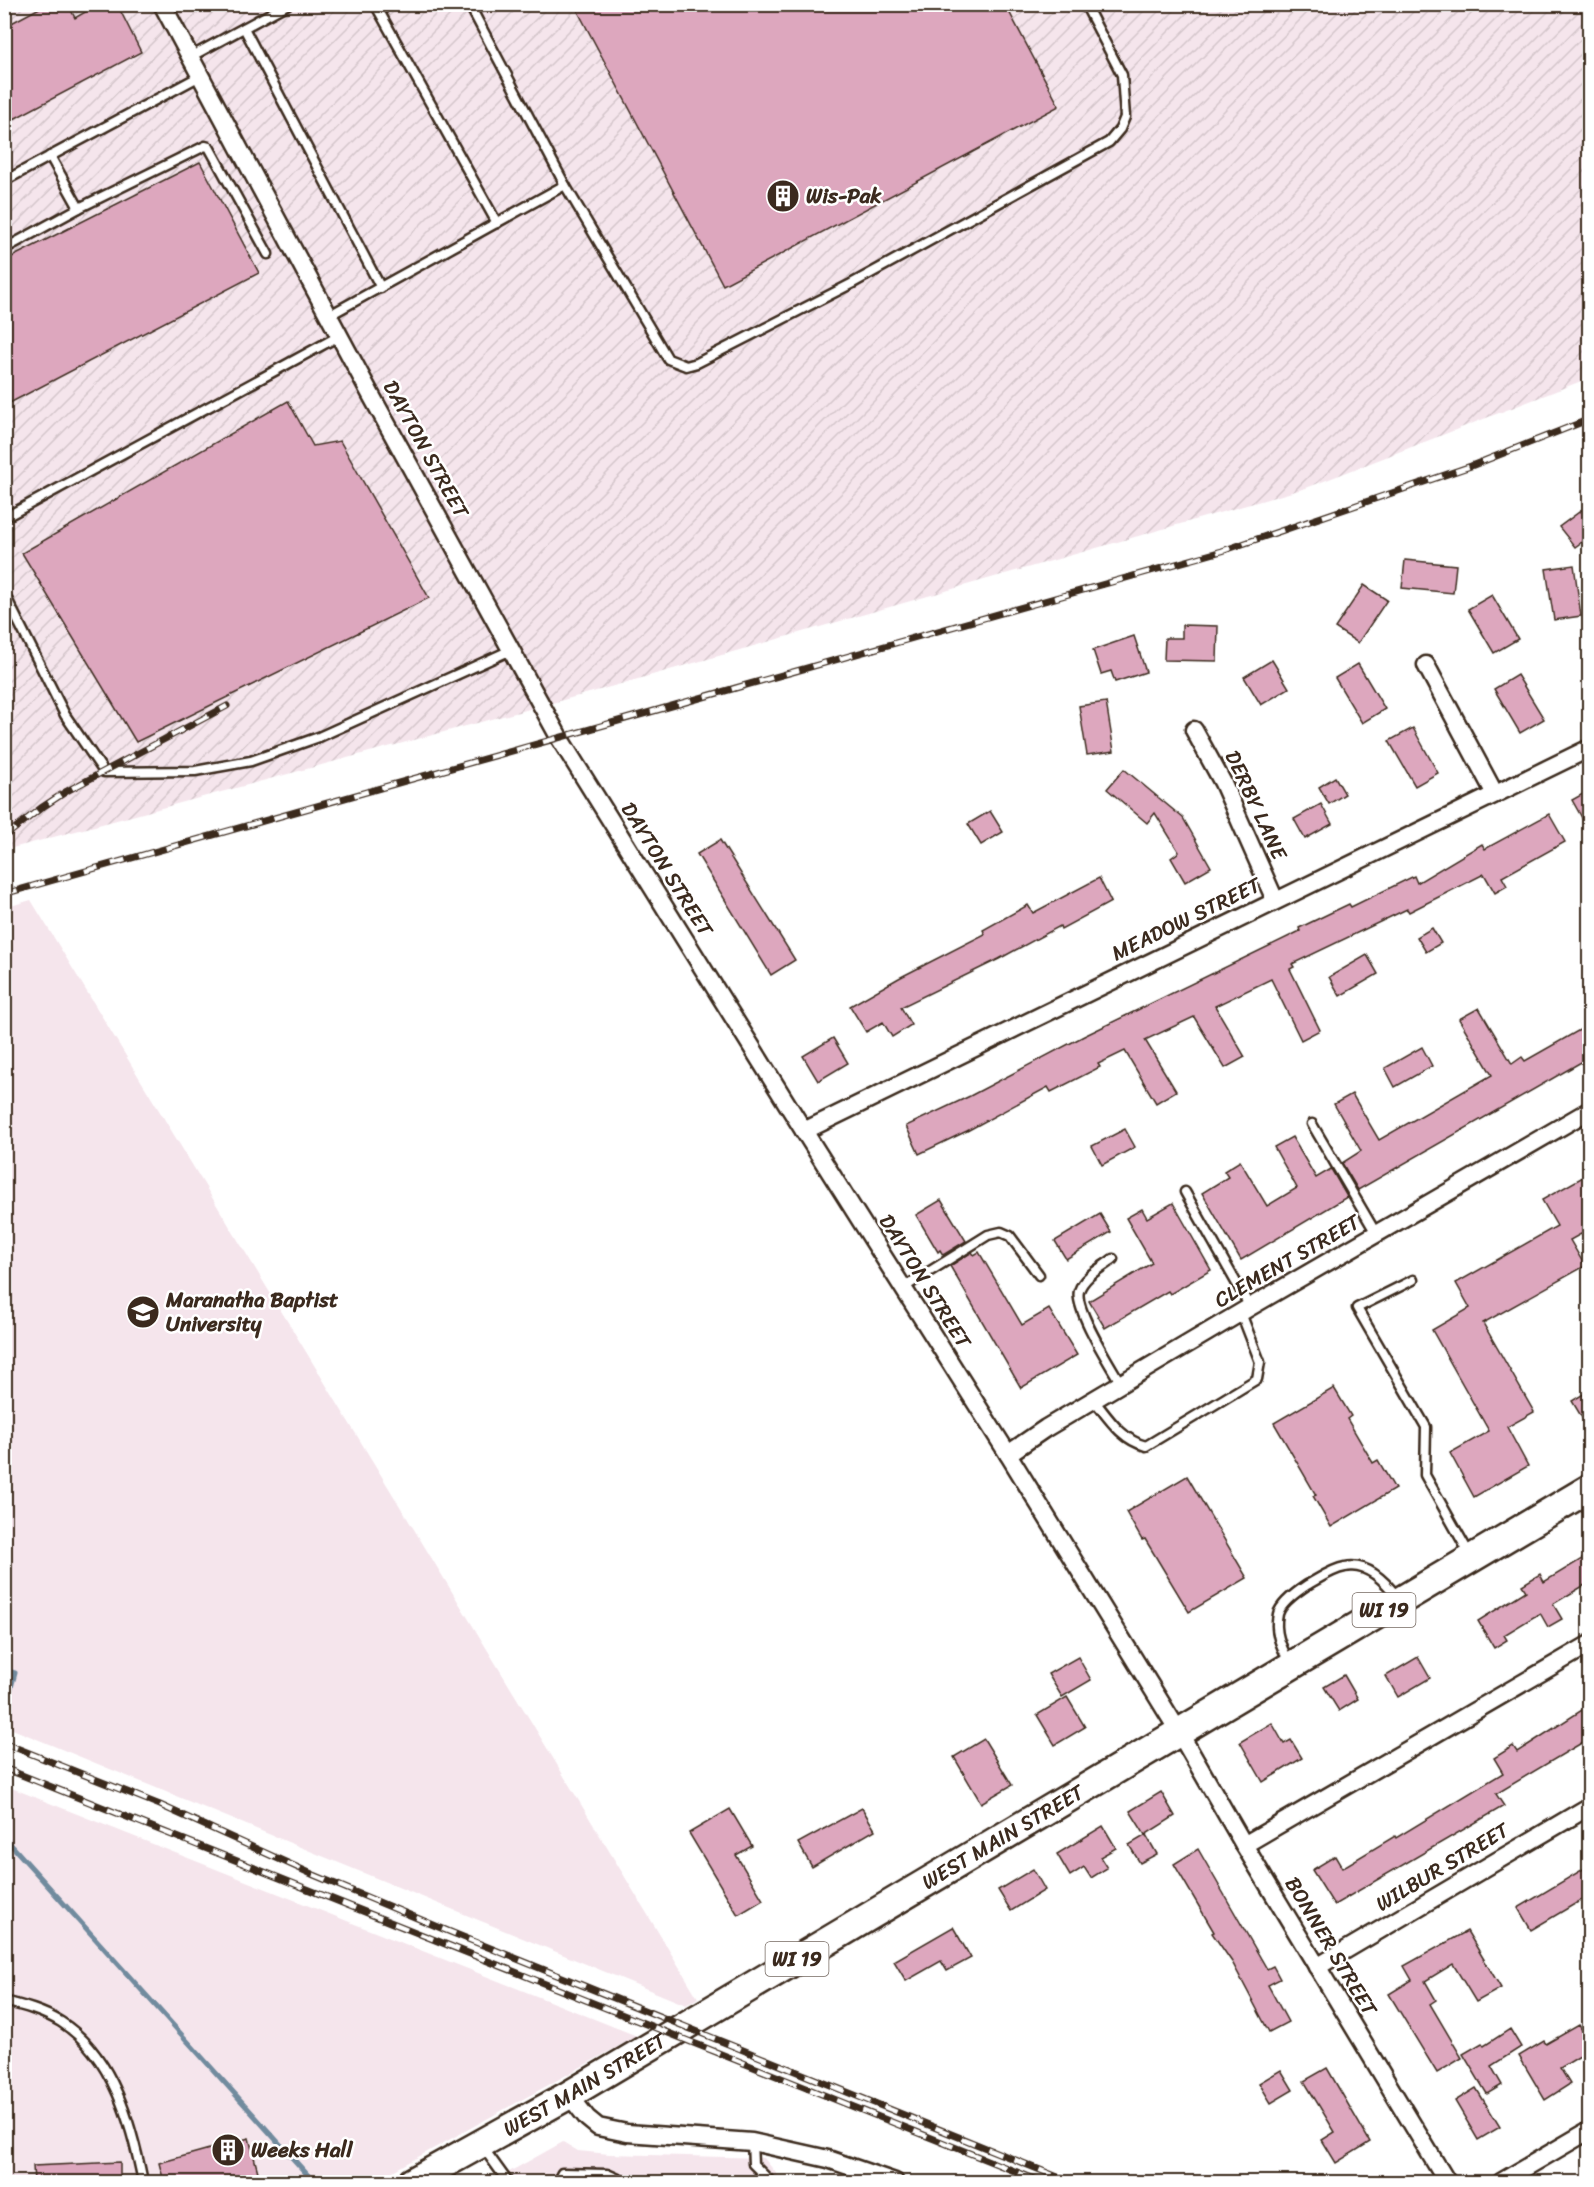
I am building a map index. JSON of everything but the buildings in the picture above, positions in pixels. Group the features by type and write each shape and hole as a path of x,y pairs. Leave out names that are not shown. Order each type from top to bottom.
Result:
{"main road":[{"name":"WEST MAIN STREET","path":"412,2182 569,2095 1590,1488"}],"street":[{"name":"DAYTON STREET","path":"162,4 328,316 560,739 1008,1454 1179,1732"},
{"path":"1426,665 1495,794"},
{"name":"DERBY LANE","path":"1194,730 1223,783 1275,900"},
{"name":"MEADOW STREET","path":"804,1131 1590,748"},
{"name":"CLEMENT STREET","path":"1008,1454 1245,1310 1590,1110"},
{"path":"1244,1845 1590,1644"},
{"name":"BONNER STREET","path":"1179,1732 1244,1845 1447,2182"},
{"name":"WILBUR STREET","path":"1317,1967 1590,1806"},
{"path":"569,2095 587,2118 598,2127 627,2133 752,2142 828,2159 895,2182"},
{"path":"1501,2182 1590,2130"}],"lane":[{"path":"190,57 288,4"},
{"path":"375,4 496,223"},
{"path":"469,4 565,185 668,359 686,366 697,363 851,284 1109,142 1120,129 1125,117 1122,75 1085,4"},
{"path":"244,28 381,288"},
{"path":"4,181 200,75"},
{"path":"4,249 79,208 205,146 209,147 268,254"},
{"path":"50,156 79,208"},
{"path":"328,316 565,185"},
{"path":"4,518 339,336"},
{"path":"4,593 65,715 104,772 195,771 251,761 319,737 511,650"},
{"path":"1312,1124 1377,1235"},
{"path":"1094,1400 1117,1430 1134,1443 1146,1446 1257,1379 1260,1362 1245,1310 1185,1192"},
{"path":"903,1288 988,1235 1001,1232 1010,1236 1039,1275"},
{"path":"1113,1259 1087,1278 1079,1293 1081,1311 1121,1384"},
{"path":"1413,1280 1357,1308 1426,1427 1425,1474 1471,1558"},
{"path":"1290,1666 1277,1637 1278,1611 1296,1592 1346,1566 1366,1569 1386,1582 1400,1600"},
{"path":"4,2001 41,2011 62,2022 80,2037 96,2056 125,2109 135,2139 143,2182"},
{"path":"752,2142 753,2164 771,2182"},
{"path":"481,2144 508,2182"},
{"path":"557,2182 562,2174 607,2174 625,2182"}],"shaded area":[{"path":"5,5 1589,5 1589,378 1306,488 589,693 5,850"},
{"name":"Maranatha Baptist University","path":"31,900 698,1998 686,2005 5,1726 4,908"},
{"path":"4,1785 637,2036 373,2182 5,2182"},
{"path":"563,2142 578,2151 609,2154 764,2158 783,2182 491,2182"}],"waterway":[{"path":"4,1670 15,1673 5,1709"},
{"path":"4,1837 314,2182"}],"railway":[{"path":"4,894 1222,551 1471,466 1590,419"},
{"path":"4,837 67,791 227,706"},
{"path":"4,1743 160,1805 314,1875 448,1931 1070,2182"},
{"path":"4,1768 1042,2182"}],"place":[{"name":"Wis-Pak","path":"783,196"},
{"name":"Maranatha Baptist University","path":"143,1312"},
{"name":"Weeks Hall","path":"228,2150"}]}
